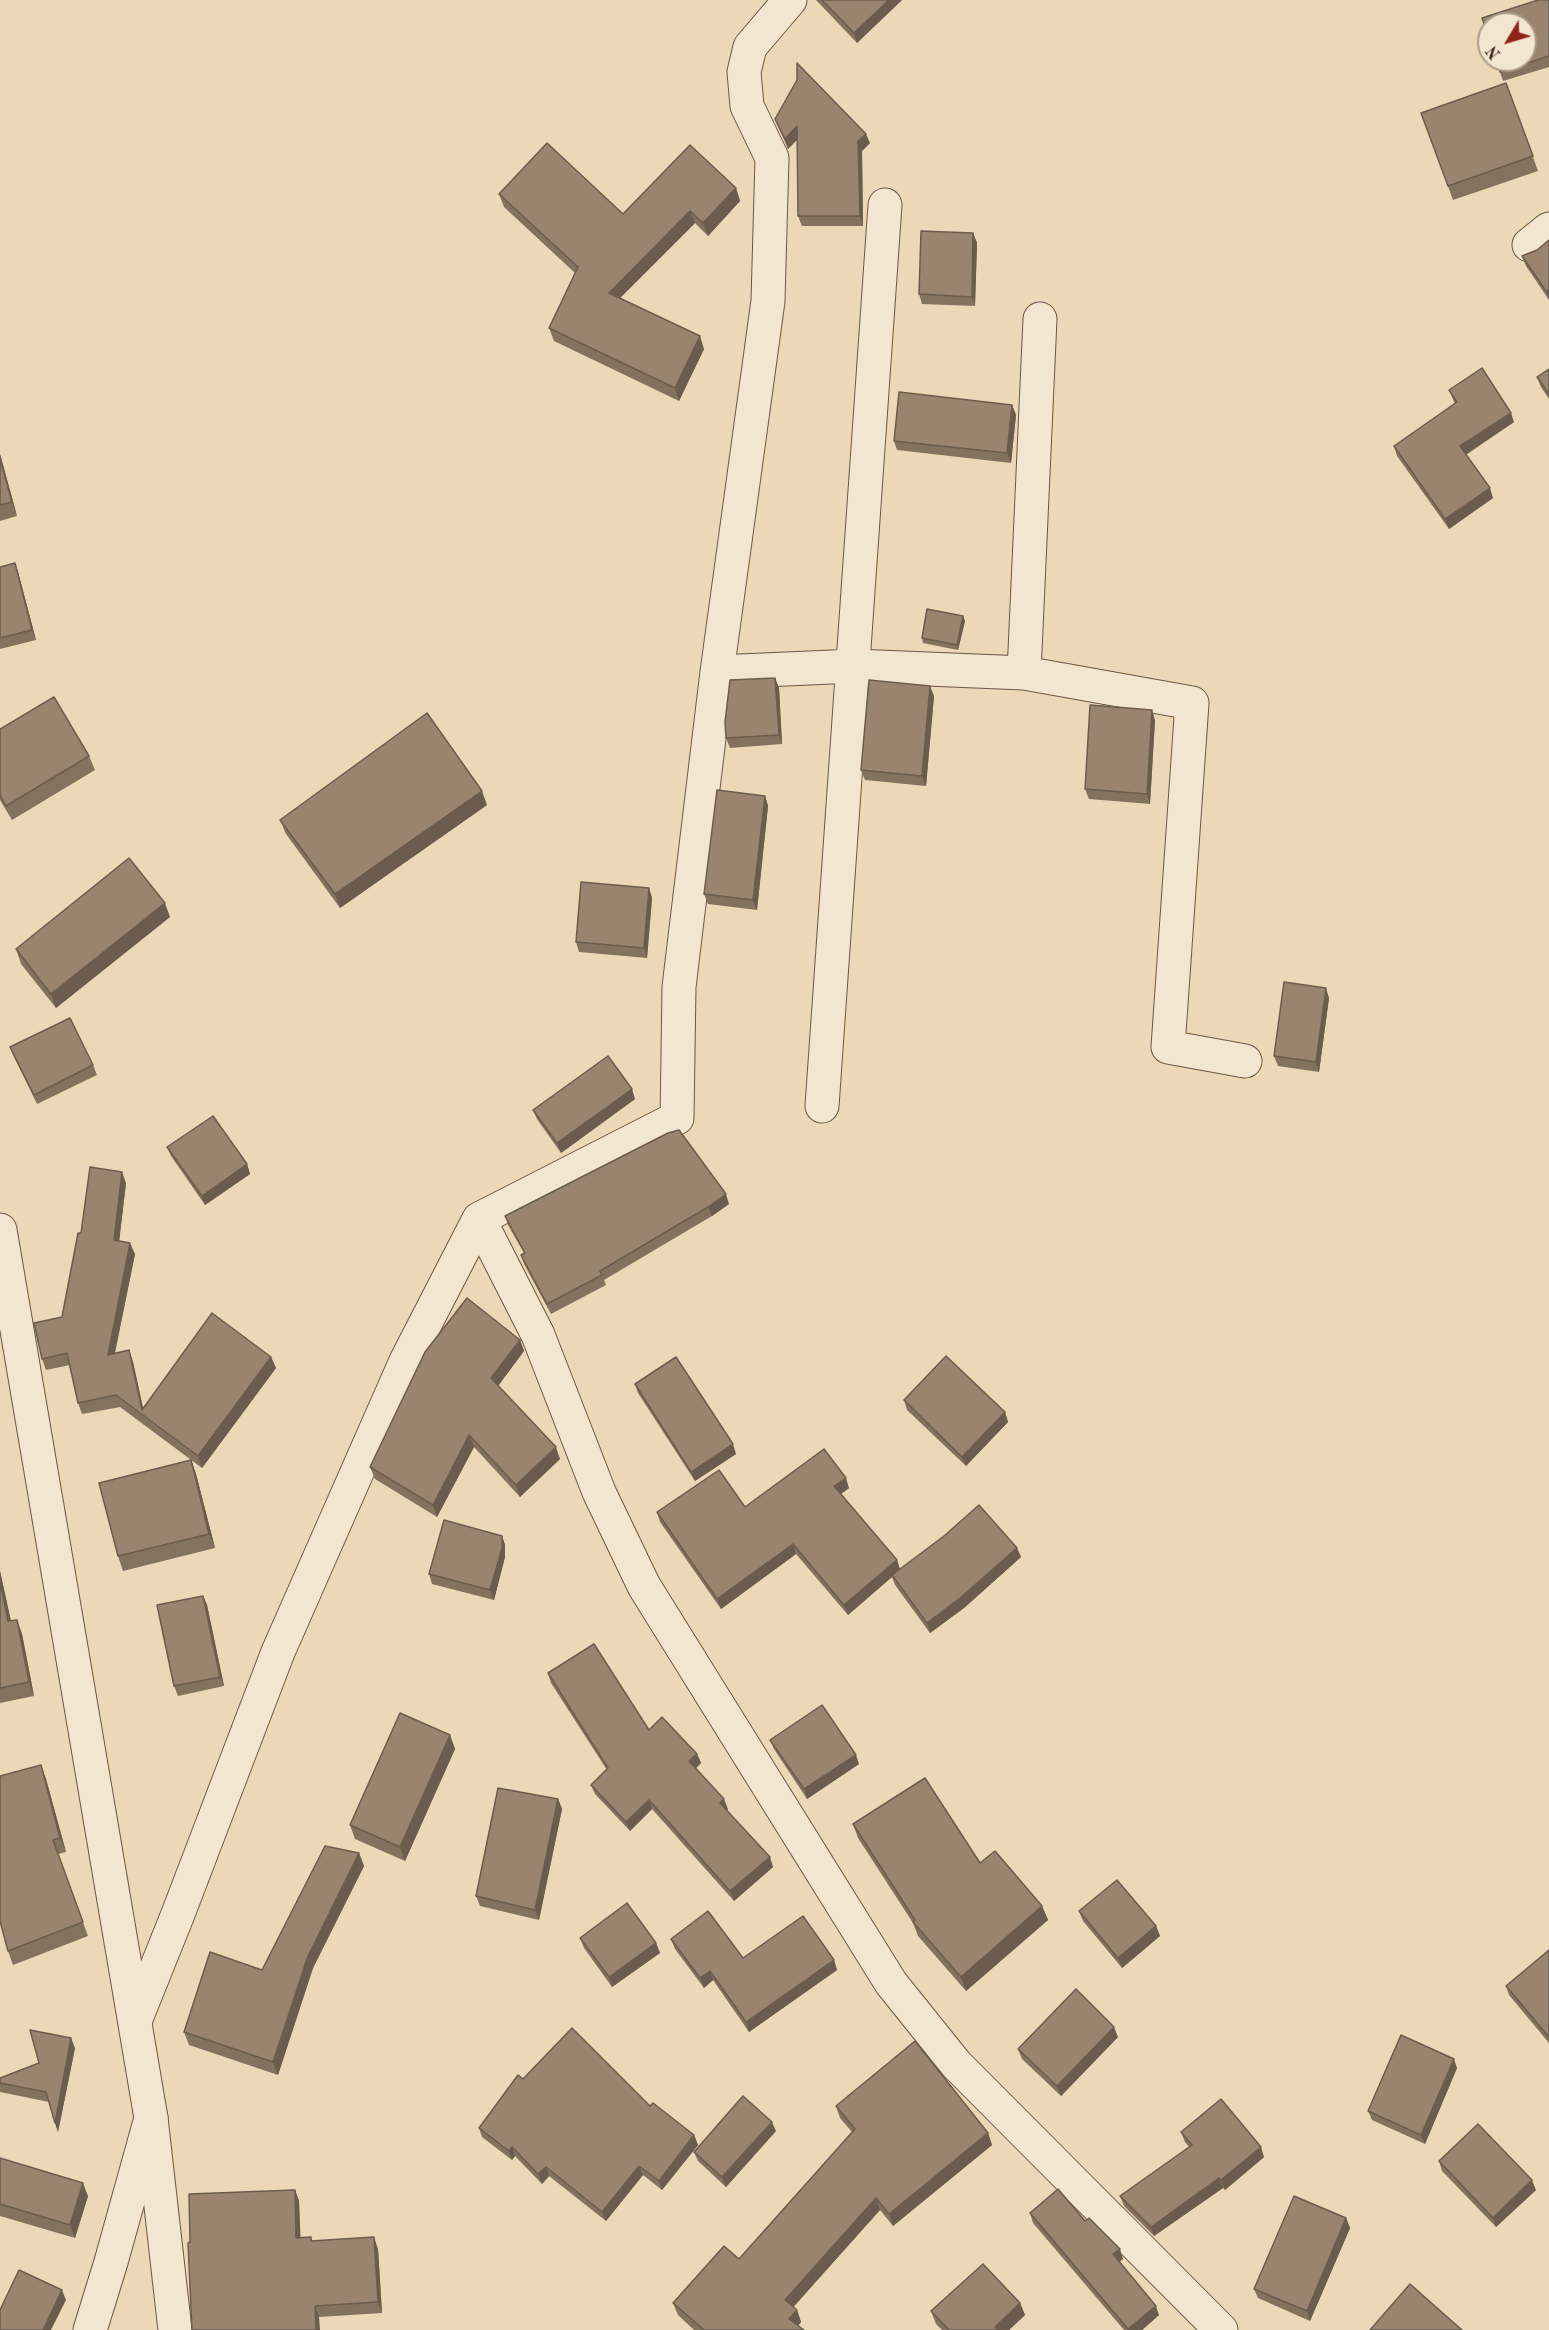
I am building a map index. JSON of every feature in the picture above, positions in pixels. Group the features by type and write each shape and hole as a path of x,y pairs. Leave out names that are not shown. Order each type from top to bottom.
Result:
{"street":[{"path":"135,2021 278,1652 406,1361 479,1220 677,1118 679,987 717,672 768,301 772,158 747,106 744,72 750,47 790,0"},
{"path":"822,1106 855,666 885,205"},
{"path":"1024,673 1040,319"},
{"path":"717,672 855,666 1024,673 1192,703 1168,1047 1245,1061"},
{"path":"479,1220 538,1335 599,1492 644,1586 891,1983 956,2064 1221,2330"},
{"path":"0,1230 151,2118 175,2330"},
{"path":"90,2330 151,2118"}],"building":[{"path":"822,0 889,0 854,33"},
{"path":"1538,0 1549,0 1549,56 1537,60 1537,12 1501,12"},
{"path":"797,63 866,134 858,141 860,216 798,216 797,126 785,139 775,119 797,80"},
{"path":"1506,83 1533,156 1448,186 1421,113"},
{"path":"547,143 623,214 690,145 736,188 703,223 690,211 609,293 700,336 675,388 549,328 578,267 499,194"},
{"path":"921,231 973,233 972,297 919,294"},
{"path":"1549,240 1549,290 1546,291 1522,256 1537,250"},
{"path":"1482,368 1511,413 1460,446 1490,488 1445,519 1394,446 1457,402 1449,390"},
{"path":"1549,369 1549,394 1537,377"},
{"path":"899,392 1012,405 1007,453 894,441"},
{"path":"0,459 12,502 0,505"},
{"path":"15,563 32,630 0,638 0,567"},
{"path":"927,609 963,616 957,645 922,638"},
{"path":"775,678 779,735 726,738 725,722 730,680"},
{"path":"869,680 930,686 922,776 861,770"},
{"path":"54,697 89,756 6,806 0,795 0,729"},
{"path":"1090,705 1152,710 1147,794 1085,789"},
{"path":"427,713 482,791 335,894 280,820"},
{"path":"717,790 765,796 753,900 704,894"},
{"path":"129,858 165,903 51,994 16,949"},
{"path":"581,882 649,888 644,948 576,942"},
{"path":"1284,982 1326,988 1316,1062 1274,1056"},
{"path":"70,1018 93,1065 34,1095 10,1047"},
{"path":"608,1056 632,1089 557,1143 533,1110"},
{"path":"213,1116 247,1164 202,1196 167,1147"},
{"path":"679,1130 726,1194 600,1271 602,1275 547,1304 521,1255 525,1253 505,1216 668,1133"},
{"path":"90,1167 122,1172 114,1240 130,1243 108,1355 129,1350 142,1410 212,1313 271,1357 198,1456 116,1395 78,1403 67,1353 42,1359 34,1323 62,1317 78,1233 81,1233"},
{"path":"467,1298 520,1340 491,1378 556,1447 516,1485 469,1435 433,1505 370,1467 425,1352"},
{"path":"946,1356 1005,1412 962,1457 904,1400"},
{"path":"676,1357 733,1444 691,1472 635,1384"},
{"path":"824,1449 846,1478 834,1486 897,1560 844,1605 793,1544 717,1599 657,1512 719,1470 745,1507"},
{"path":"191,1460 209,1534 118,1556 99,1483"},
{"path":"979,1505 1017,1548 960,1598 927,1623 892,1575 944,1536"},
{"path":"444,1520 502,1536 502,1548 490,1590 429,1574"},
{"path":"0,1581 8,1621 17,1620 29,1682 0,1688"},
{"path":"203,1596 220,1677 174,1686 157,1605"},
{"path":"594,1644 649,1730 662,1717 697,1754 689,1761 724,1799 720,1803 770,1857 730,1891 649,1800 626,1822 591,1785 608,1768 548,1673"},
{"path":"822,1705 856,1755 804,1789 770,1740"},
{"path":"400,1713 450,1735 400,1847 350,1825"},
{"path":"41,1765 60,1838 53,1840 83,1922 8,1951 0,1921 0,1776"},
{"path":"925,1778 980,1863 995,1851 1042,1906 961,1977 913,1922 915,1920 853,1824"},
{"path":"498,1788 558,1799 535,1910 476,1896"},
{"path":"325,1846 359,1853 308,1956 273,2062 184,2032 210,1952 262,1970"},
{"path":"1117,1880 1156,1926 1118,1958 1079,1911"},
{"path":"627,1903 656,1943 609,1977 580,1938"},
{"path":"708,1911 743,1958 803,1916 834,1960 746,2022 710,1971 700,1978 671,1939"},
{"path":"1549,1950 1549,2037 1506,1986"},
{"path":"1076,1989 1114,2027 1057,2086 1018,2049"},
{"path":"572,2028 650,2106 653,2103 694,2135 659,2181 639,2166 602,2212 546,2167 538,2174 512,2147 509,2151 479,2128 518,2075 523,2079"},
{"path":"30,2030 71,2038 55,2123 46,2092 0,2083 0,2078 39,2063"},
{"path":"1401,2035 1454,2059 1421,2135 1368,2111"},
{"path":"915,2041 988,2133 889,2214 876,2198 785,2300 797,2310 789,2319 804,2330 704,2330 673,2303 724,2246 739,2259 855,2129 836,2106"},
{"path":"743,2096 772,2122 722,2177 694,2152"},
{"path":"1221,2099 1261,2147 1221,2180 1219,2178 1151,2227 1120,2196 1192,2145 1181,2132"},
{"path":"1478,2124 1532,2180 1493,2218 1439,2161"},
{"path":"0,2158 83,2183 70,2225 0,2204"},
{"path":"1058,2189 1085,2221 1089,2218 1120,2249 1113,2254 1156,2306 1128,2329 1030,2213"},
{"path":"295,2190 296,2238 311,2237 311,2241 374,2237 378,2302 315,2306 316,2330 192,2330 188,2243 190,2242 189,2194"},
{"path":"1294,2196 1346,2218 1307,2311 1254,2289"},
{"path":"983,2264 1020,2303 995,2327 998,2330 949,2330 931,2311"},
{"path":"19,2270 62,2290 43,2330 0,2330 0,2310"},
{"path":"1410,2284 1462,2330 1370,2330"}]}
